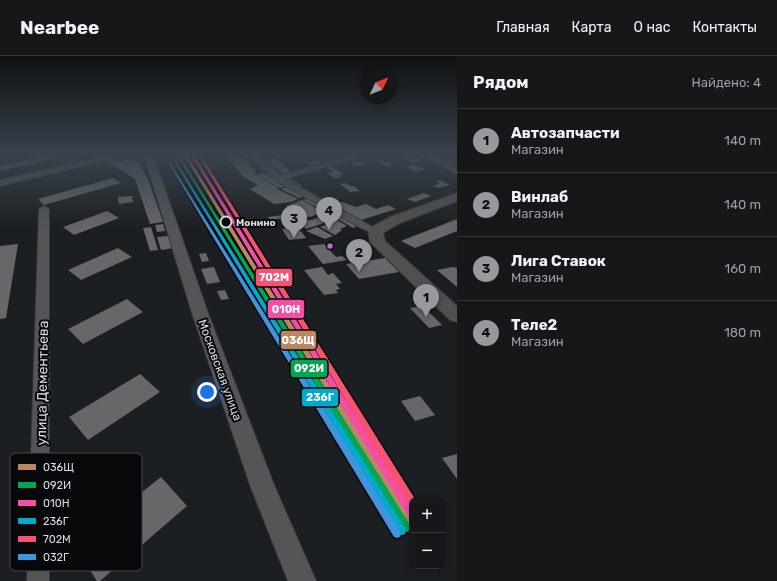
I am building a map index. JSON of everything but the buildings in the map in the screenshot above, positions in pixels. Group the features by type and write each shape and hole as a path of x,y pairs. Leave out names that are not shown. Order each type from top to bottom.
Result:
{"main road":[{"path":"457,197 395,220 371,231 385,249 457,316"}],"street":[{"path":"0,183 14,180"},
{"name":"Московская улица","path":"156,180 200,313 262,485 302,581"},
{"path":"282,180 371,231"},
{"name":"улица Дементьева","path":"40,453 44,209"},
{"name":"улица Дементьева","path":"38,571 38,581"}],"transit line":[{"name":"032Г","path":"180,180 397,534"},
{"name":"236Г","path":"186,180 402,531"},
{"name":"092И","path":"193,180 407,528"},
{"name":"036Щ","path":"200,180 409,520"},
{"name":"010Н","path":"207,180 409,509"},
{"name":"702М","path":"214,180 409,497"}],"place":[{"name":"Монино","path":"226,222"},
{"name":"Теле2","path":"329,230"},
{"name":"Лига Ставок","path":"294,238"},
{"name":"Винлаб","path":"359,272"},
{"name":"Автозапчасти","path":"426,317"}]}
